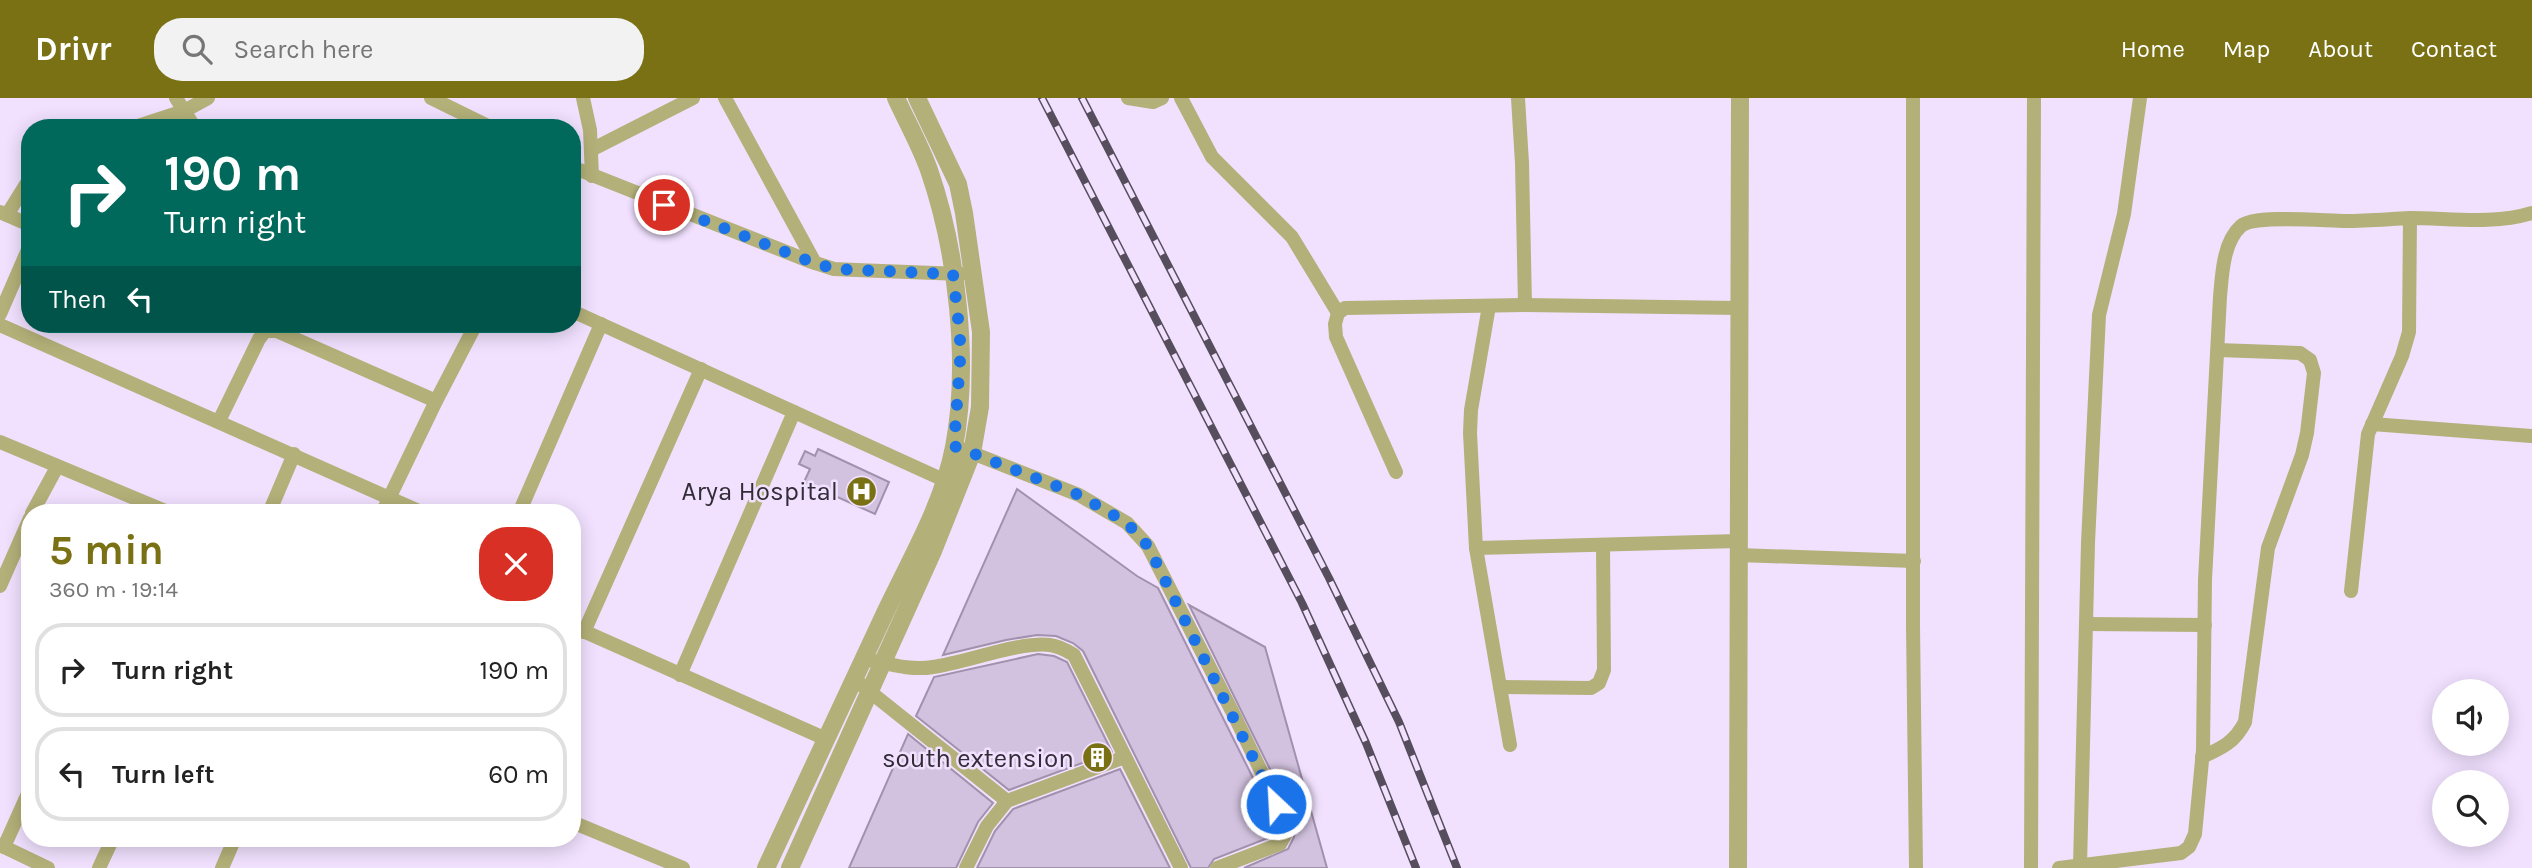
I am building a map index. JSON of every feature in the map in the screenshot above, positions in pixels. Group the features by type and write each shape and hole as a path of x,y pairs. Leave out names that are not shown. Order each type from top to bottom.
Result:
{"street":[{"path":"176,98 189,119"},
{"path":"160,119 184,111 208,98"},
{"path":"583,98 588,112 592,176"},
{"path":"591,150 693,98"},
{"path":"725,98 815,263"},
{"path":"766,868 946,481 954,446 960,336 953,274 939,203 928,167 895,98"},
{"path":"790,868 933,551 972,453 980,407 982,332 958,184 918,98"},
{"path":"1128,98 1153,102 1162,98"},
{"path":"1181,98 1212,157 1292,237 1338,313"},
{"path":"1518,98 1525,305"},
{"path":"1738,868 1740,98"},
{"path":"1913,98 1916,868"},
{"path":"2031,868 2034,98"},
{"path":"2080,866 2086,624 2099,315 2124,214 2140,98"},
{"path":"440,100 474,119"},
{"path":"581,171 834,269 973,274"},
{"path":"21,190 4,214 21,221"},
{"path":"2059,868 2181,853 2189,847 2195,834 2202,757 2205,625 2222,275 2232,238 2241,226 2251,221 2274,219 2497,219 2532,213"},
{"path":"2351,592 2364,456 2372,424 2402,356 2409,332 2410,218"},
{"path":"0,314 21,266"},
{"path":"1396,472 1336,337 1338,313 1345,308 1525,305 1739,308"},
{"path":"1489,306 1471,410 1470,433 1476,548 1510,745"},
{"path":"581,315 946,481"},
{"path":"523,504 601,324"},
{"path":"0,325 403,504"},
{"path":"219,421 264,333"},
{"path":"282,333 436,401"},
{"path":"387,504 471,333"},
{"path":"2202,757 2228,744 2239,735 2245,722 2268,548 2302,455 2314,373 2310,360 2300,353 2218,350"},
{"path":"581,623 701,369"},
{"path":"680,675 794,412"},
{"path":"2372,424 2531,436"},
{"path":"0,442 144,504"},
{"path":"954,446 1079,495 1127,523 1148,546 1287,825 1280,844 1217,868"},
{"path":"272,504 294,454"},
{"path":"37,504 57,467"},
{"path":"0,586 21,538"},
{"path":"1476,548 1603,545 1738,548 1914,561"},
{"path":"1500,687 1591,688 1600,682 1604,670 1603,545"},
{"path":"2086,624 2205,625"},
{"path":"581,630 826,739"},
{"path":"864,659 914,668 932,667 1027,646 1048,644 1063,648 1074,655 1176,866"},
{"path":"854,680 1007,801"},
{"path":"966,868 987,826 1007,801 1125,757"},
{"path":"21,807 2,846 48,868"},
{"path":"581,826 683,868"},
{"path":"99,868 109,847"},
{"path":"222,868 230,847"}],"building":[{"path":"818,449 889,482 875,514 804,482 810,469 799,464 805,451 815,456"},
{"path":"1017,489 1137,576 1158,588 1277,826 1273,836 1214,859 1208,868 1191,868 1083,651 1073,643 1056,636 1037,635 943,655"},
{"path":"1189,605 1265,647 1327,868 1244,868 1288,849 1294,837 1296,822"},
{"path":"1038,654 1054,656 1067,662 1112,752 1009,790 916,716 934,677"},
{"path":"908,734 993,803 978,822 956,868 849,868"},
{"path":"1120,769 1170,868 977,868 995,831 1013,809"}],"railway":[{"path":"1042,98 1302,603 1366,743 1416,868"},
{"path":"1082,98 1329,578 1399,722 1457,868"}],"place":[{"name":"Arya Hospital","path":"861,491"},
{"name":"south extension","path":"1097,758"}],"route":[{"path":"664,205 834,269 953,274 960,336 960,385 954,446 1079,495 1127,523 1148,546 1276,804"}]}
